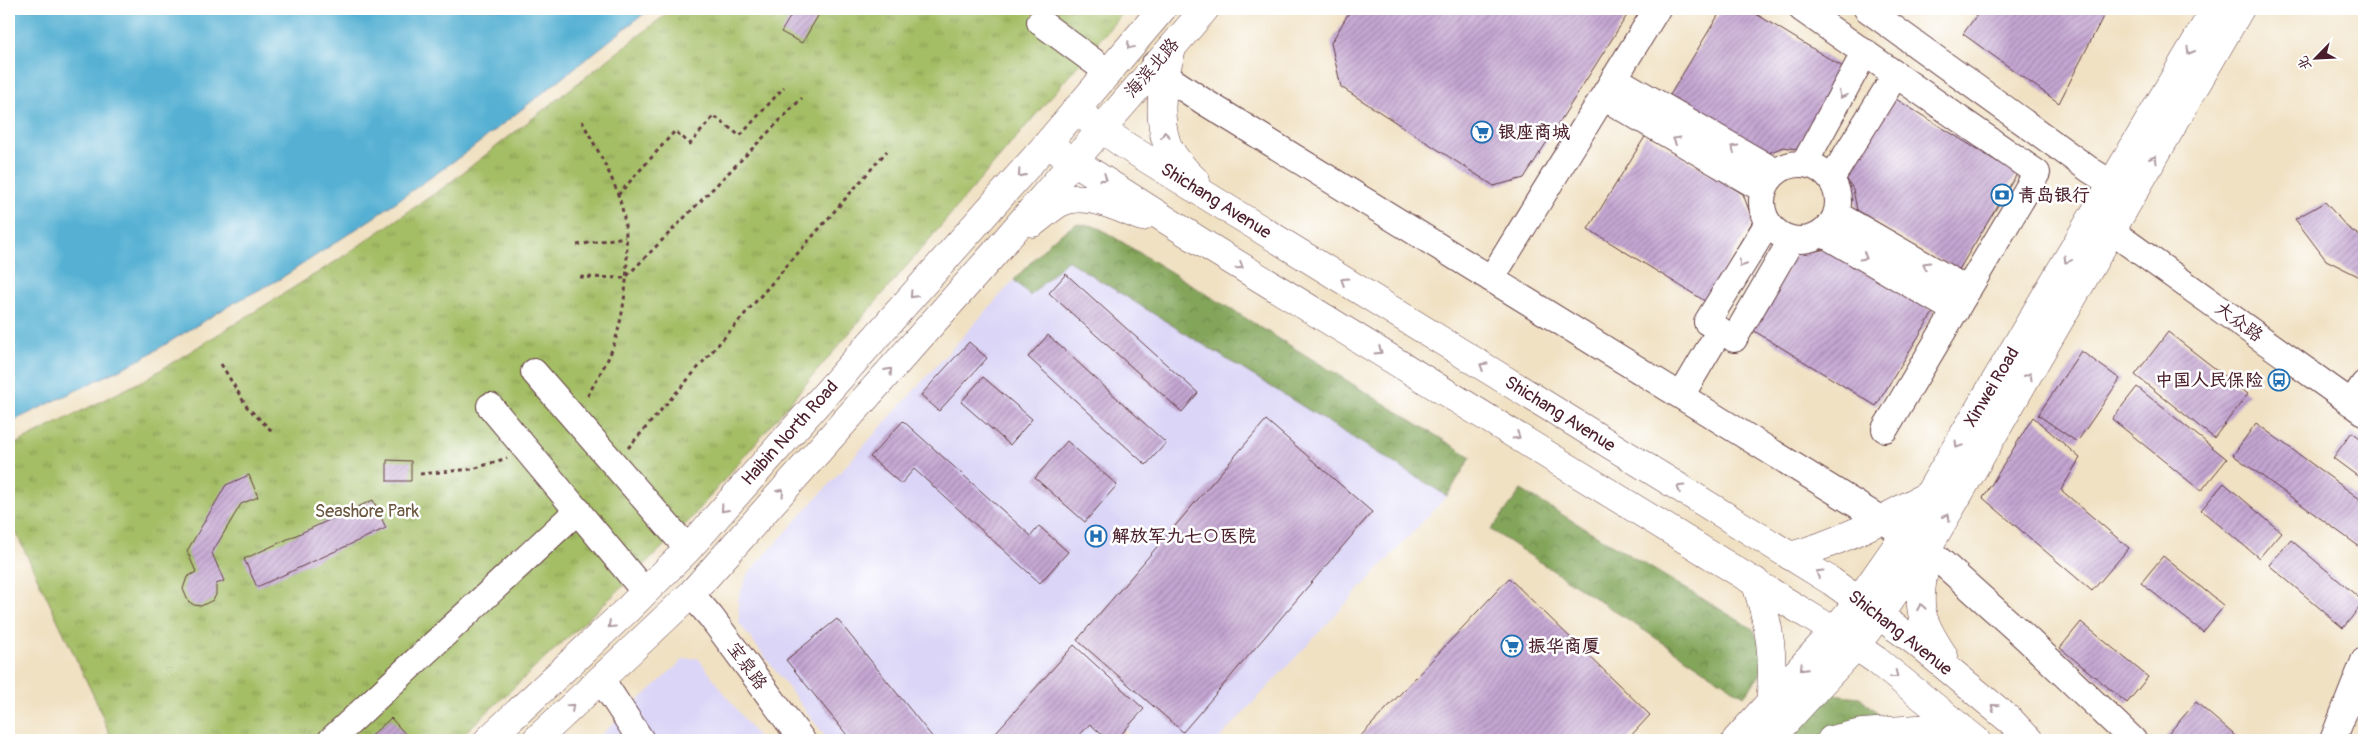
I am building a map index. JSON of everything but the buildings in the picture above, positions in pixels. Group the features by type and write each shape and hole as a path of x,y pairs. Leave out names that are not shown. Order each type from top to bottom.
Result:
{"main road":[{"name":"海滨北路","path":"1075,110 1162,9"},
{"name":"海滨北路","path":"1100,128 1159,70 1173,44 1205,9"},
{"name":"Xinwei Road","path":"2123,190 2215,9"},
{"name":"Xinwei Road","path":"1870,608 1905,534 1928,495 2240,9"},
{"path":"1159,70 1166,143 1188,173 1230,210"},
{"name":"Shichang Avenue","path":"1075,110 1100,128 1230,210 1790,556 1870,608 2012,722 2030,740"},
{"name":"Haibin North Road","path":"488,740 688,549 1075,110"},
{"name":"Haibin North Road","path":"536,740 691,594 993,255 1100,128"},
{"name":"Shichang Avenue","path":"1047,144 1075,160 1198,240 1845,638 1967,733"},
{"path":"993,255 1060,203 1081,198 1107,203 1198,240"},
{"name":"Xinwei Road","path":"1769,740 1845,638 1870,608 1927,550 2102,225"},
{"path":"1790,556 1833,543 1928,495"},
{"path":"1927,550 1919,592 1920,608 1925,626 1960,680"},
{"path":"1755,581 1771,640 1773,671 1770,704"},
{"name":"Xinwei Road","path":"1736,740 1770,704 1845,638"},
{"path":"1831,740 1862,733 1967,733"}],"street":[{"path":"1491,278 1657,9"},
{"path":"1802,9 2038,173 1885,429"},
{"path":"1868,9 2090,170 2123,190"},
{"path":"1040,22 1108,72"},
{"path":"1804,164 1865,52"},
{"path":"1159,70 1905,534"},
{"path":"1831,179 1896,74"},
{"path":"1608,88 1770,181"},
{"path":"1804,164 1822,170 1831,179 1838,202 1829,223 1812,238 1792,239 1777,232 1768,223 1762,210 1770,181 1784,166 1804,164"},
{"path":"1681,396 1720,330 1768,223"},
{"path":"1829,223 1962,300"},
{"name":"大众路","path":"2102,225 2360,400"},
{"path":"1720,330 1792,239"},
{"path":"534,372 688,549"},
{"path":"490,406 645,592"},
{"path":"332,740 578,510"},
{"path":"1927,550 2026,638 2133,740"},
{"name":"宝泉路","path":"691,594 712,617 802,740"},
{"path":"2334,740 2364,661"},
{"path":"601,679 641,740"}],"path":[{"path":"617,196 675,131 690,144 714,116 740,136 784,87"},
{"path":"580,278 625,278 802,98"},
{"path":"582,121 611,176 623,211 625,237 625,278 622,315 611,349 586,399"},
{"path":"627,449 887,151"},
{"path":"577,245 625,237"},
{"path":"221,364 247,407 274,434"},
{"path":"420,474 473,469 513,455"}],"shaded area":[{"name":"解放军九七〇医院","path":"1067,260 1447,496 1218,740 1135,740 1125,730 1116,740 828,740 739,623 738,599 747,575 1014,280 1030,296"},
{"path":"698,658 760,740 595,740 684,659"}],"green space":[{"name":"Seashore Park","path":"673,9 1126,9 688,522 621,588 457,740 112,740 97,703 9,518 9,447 146,379 338,260 447,185"},
{"path":"1076,224 1096,226 1471,457 1447,496 1067,260 1030,296 1014,280 1052,240"},
{"path":"1521,490 1753,629 1770,662 1744,696 1491,530"},
{"path":"1831,694 1860,697 1905,740 1787,740"}],"water":[{"path":"9,9 650,9 471,149 373,218 280,279 232,304 143,358 9,423"}],"place":[{"name":"银座商城","path":"1482,132"},
{"name":"青岛银行","path":"2002,195"},
{"name":"中国人民保险","path":"2279,380"},
{"name":"解放军九七〇医院","path":"1096,536"},
{"name":"振华商厦","path":"1512,646"}]}
